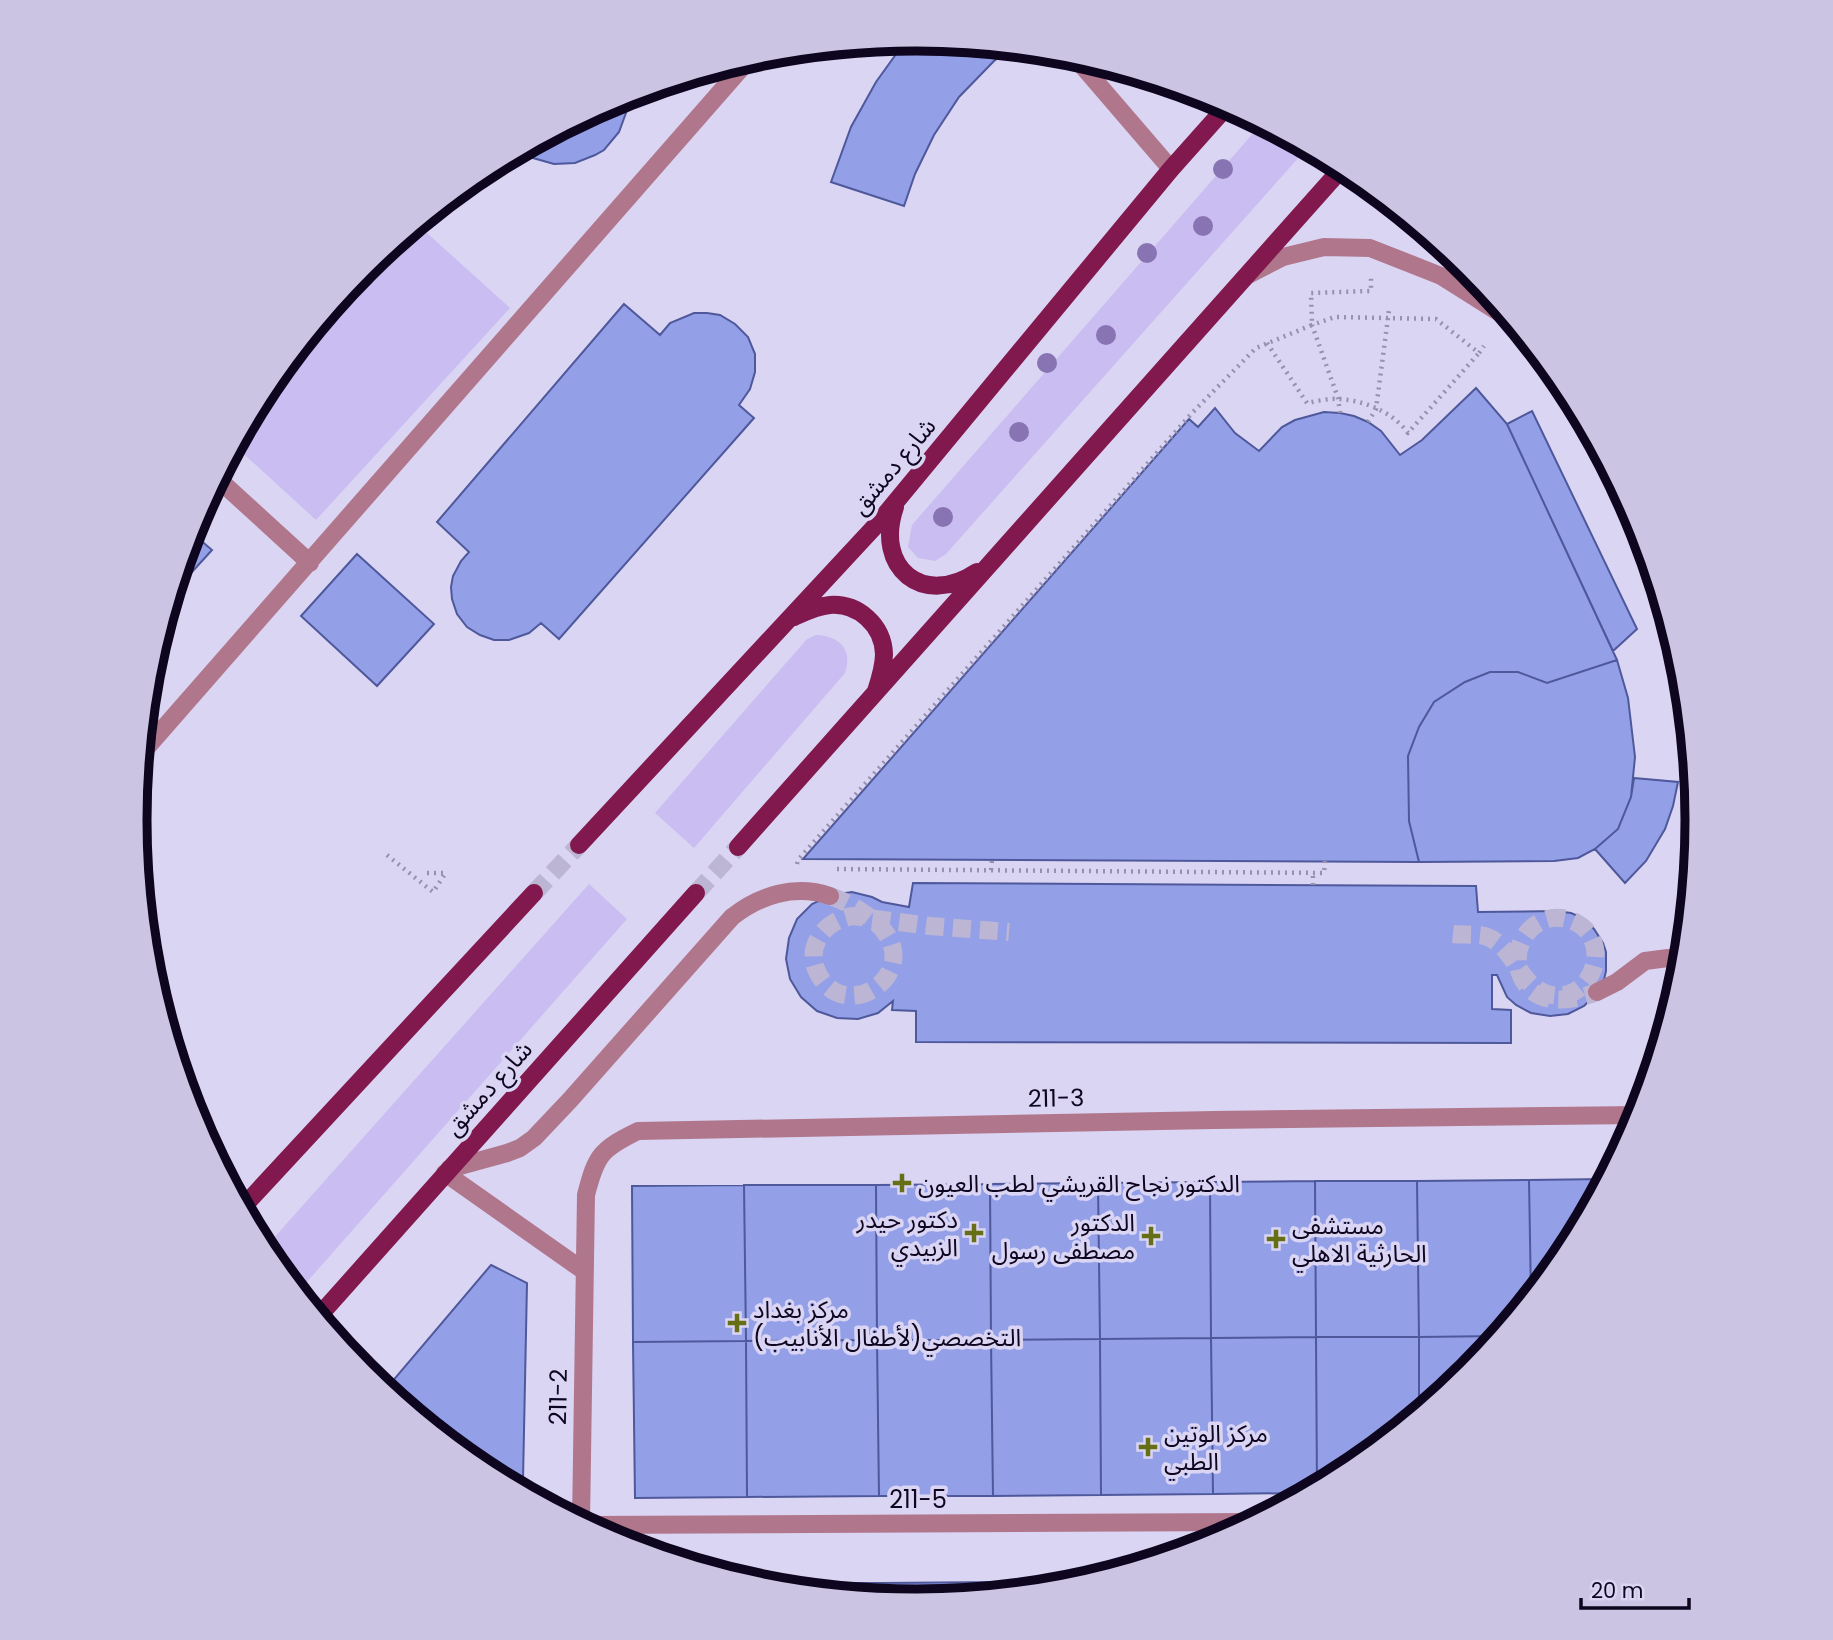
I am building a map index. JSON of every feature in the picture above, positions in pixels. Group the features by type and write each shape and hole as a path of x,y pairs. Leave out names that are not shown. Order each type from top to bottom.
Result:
{"main road":[{"name":"شارع دمشق","path":"579,845 902,495 1171,169 1221,113"},
{"path":"738,847 1335,175"},
{"path":"902,495 895,506 889,535 896,562 910,577 926,585 949,585 970,577 995,558"},
{"path":"789,618 830,605 843,605 865,615 878,632 884,655 873,697"},
{"name":"شارع دمشق","path":"324,1310 696,893"},
{"path":"247,1198 534,894"}],"street":[{"path":"1086,70 1171,169"},
{"path":"152,742 738,72"},
{"path":"1248,275 1283,257 1324,247 1370,248 1441,276 1488,306"},
{"path":"225,485 310,563"},
{"path":"447,1171 507,1153 534,1138 732,917 747,905 776,894 804,891 830,896"},
{"path":"1597,992 1617,982 1645,961 1673,959"},
{"name":"211-3","path":"584,1272 586,1195 591,1177 599,1157 613,1143 638,1131 1626,1115"},
{"path":"447,1171 584,1272"},
{"name":"211-2","path":"583,1513 584,1272"},
{"name":"211-5","path":"607,1524 1231,1522"}],"path":[{"path":"1340,413 1338,398 1312,325 1311,293 1371,291 1370,248"},
{"path":"1368,422 1376,409 1389,310"},
{"path":"799,869 798,860 1182,425 1256,348 1335,317 1436,319 1479,353"},
{"path":"1267,343 1307,402 1338,398 1360,402 1401,424 1408,433 1484,346"},
{"path":"387,855 433,892 445,874 427,873"},
{"path":"992,860 992,870"},
{"path":"826,869 1324,873 1325,861"},
{"path":"1313,873 1313,885"}],"shaded area":[{"path":"1256,130 1302,154 946,554 935,561 918,558 908,547 912,525"},
{"path":"424,230 510,308 316,520 241,452 277,393 338,313 373,276"},
{"path":"816,635 838,641 846,651 845,673 694,848 655,813 807,639"},
{"path":"589,884 627,919 304,1285 272,1240"}],"building":[{"path":"898,51 1001,55 959,97 934,135 915,174 904,206 831,182 851,127 876,82"},
{"path":"627,107 619,132 604,150 595,155 575,163 554,164 529,156 576,130"},
{"path":"624,304 660,335 670,323 694,313 720,315 735,324 748,337 755,354 755,372 750,389 739,405 754,418 559,639 541,623 529,633 509,640 494,640 480,635 467,627 457,614 452,599 453,576 469,552 437,522"},
{"path":"1476,388 1507,424 1617,660 1547,683 1518,672 1490,672 1465,682 1434,702 1419,727 1408,756 1409,821 1419,862 803,859 1189,419 1198,427 1215,408 1235,433 1259,451 1282,427 1295,420 1324,412 1340,413 1368,422 1381,431 1400,455 1422,440"},
{"path":"1532,411 1637,629 1613,651 1507,424"},
{"path":"201,540 212,550 186,578"},
{"path":"357,554 434,624 377,686 301,616"},
{"path":"1617,660 1628,698 1635,757 1631,797 1618,829 1595,849 1578,858 1554,861 1419,862 1409,821 1408,756 1419,727 1434,702 1465,682 1490,672 1518,672 1547,683"},
{"path":"1634,778 1678,782 1665,829 1646,861 1625,883 1595,849 1618,829 1631,797"},
{"path":"913,883 1476,886 1478,912 1556,911 1583,918 1603,943 1606,971 1596,994 1584,1006 1568,1014 1550,1016 1531,1013 1516,1005 1507,997 1497,975 1492,975 1492,1009 1511,1010 1511,1043 916,1042 916,1011 892,1010 893,1001 878,1013 858,1019 837,1018 817,1011 801,997 790,979 786,959 789,938 797,919 812,904 831,895 852,892 909,907"},
{"path":"1596,1179 1583,1205 1531,1283 1529,1180"},
{"path":"1529,1180 1531,1283 1486,1336 1419,1337 1417,1181"},
{"path":"1315,1181 1417,1181 1419,1337 1316,1337"},
{"path":"1315,1181 1316,1337 1211,1338 1210,1182"},
{"path":"1210,1182 1211,1338 1100,1339 1098,1183"},
{"path":"1098,1183 1100,1339 991,1340 990,1184"},
{"path":"990,1184 991,1340 877,1340 876,1185"},
{"path":"744,1185 876,1185 877,1340 746,1341"},
{"path":"744,1185 746,1341 633,1342 632,1186"},
{"path":"491,1265 527,1283 523,1480 448,1430 392,1382"},
{"path":"1486,1336 1419,1402 1419,1337"},
{"path":"1316,1337 1419,1337 1419,1402 1344,1460 1317,1476"},
{"path":"1316,1337 1317,1476 1288,1493 1213,1494 1211,1338"},
{"path":"1211,1338 1213,1494 1101,1495 1100,1339"},
{"path":"1100,1339 1101,1495 993,1496 991,1340"},
{"path":"877,1340 991,1340 993,1496 879,1496"},
{"path":"877,1340 879,1496 747,1497 746,1341"},
{"path":"746,1341 747,1497 635,1498 633,1342"},
{"path":"998,1582 1024,1582 998,1585"},
{"path":"998,1582 998,1585 916,1589 883,1588 883,1583"},
{"path":"816,1583 883,1583 883,1588"}],"tunnel":[{"path":"534,893 579,845"},
{"path":"696,893 738,847"},
{"path":"830,896 852,906 867,915 872,919 889,938 893,956 889,973 877,986 862,994 845,995 828,987 816,969 814,959 814,950 821,934 844,918 853,916 930,926 1009,932"},
{"path":"1453,934 1485,936 1495,941 1511,957 1517,967 1524,976 1532,985 1552,995 1566,995 1578,990 1587,981 1595,956 1594,944 1588,932 1577,923 1562,918 1548,919 1536,924 1520,945 1518,959 1520,973 1527,986 1542,997 1560,1000 1597,992"}],"place":[{"name":"الدكتور نجاح القريشي لطب العيون","path":"902,1183"},
{"name":"دكتور حيدر الزبيدي","path":"974,1233"},
{"name":"الدكتور مصطفى رسول","path":"1151,1236"},
{"name":"مستشفى الحارثية الاهلي","path":"1276,1239"},
{"name":"مركز بغداد التخصصي(لأطفال الأنابيب)","path":"737,1323"},
{"name":"مركز الوتين الطبي","path":"1148,1447"}]}
